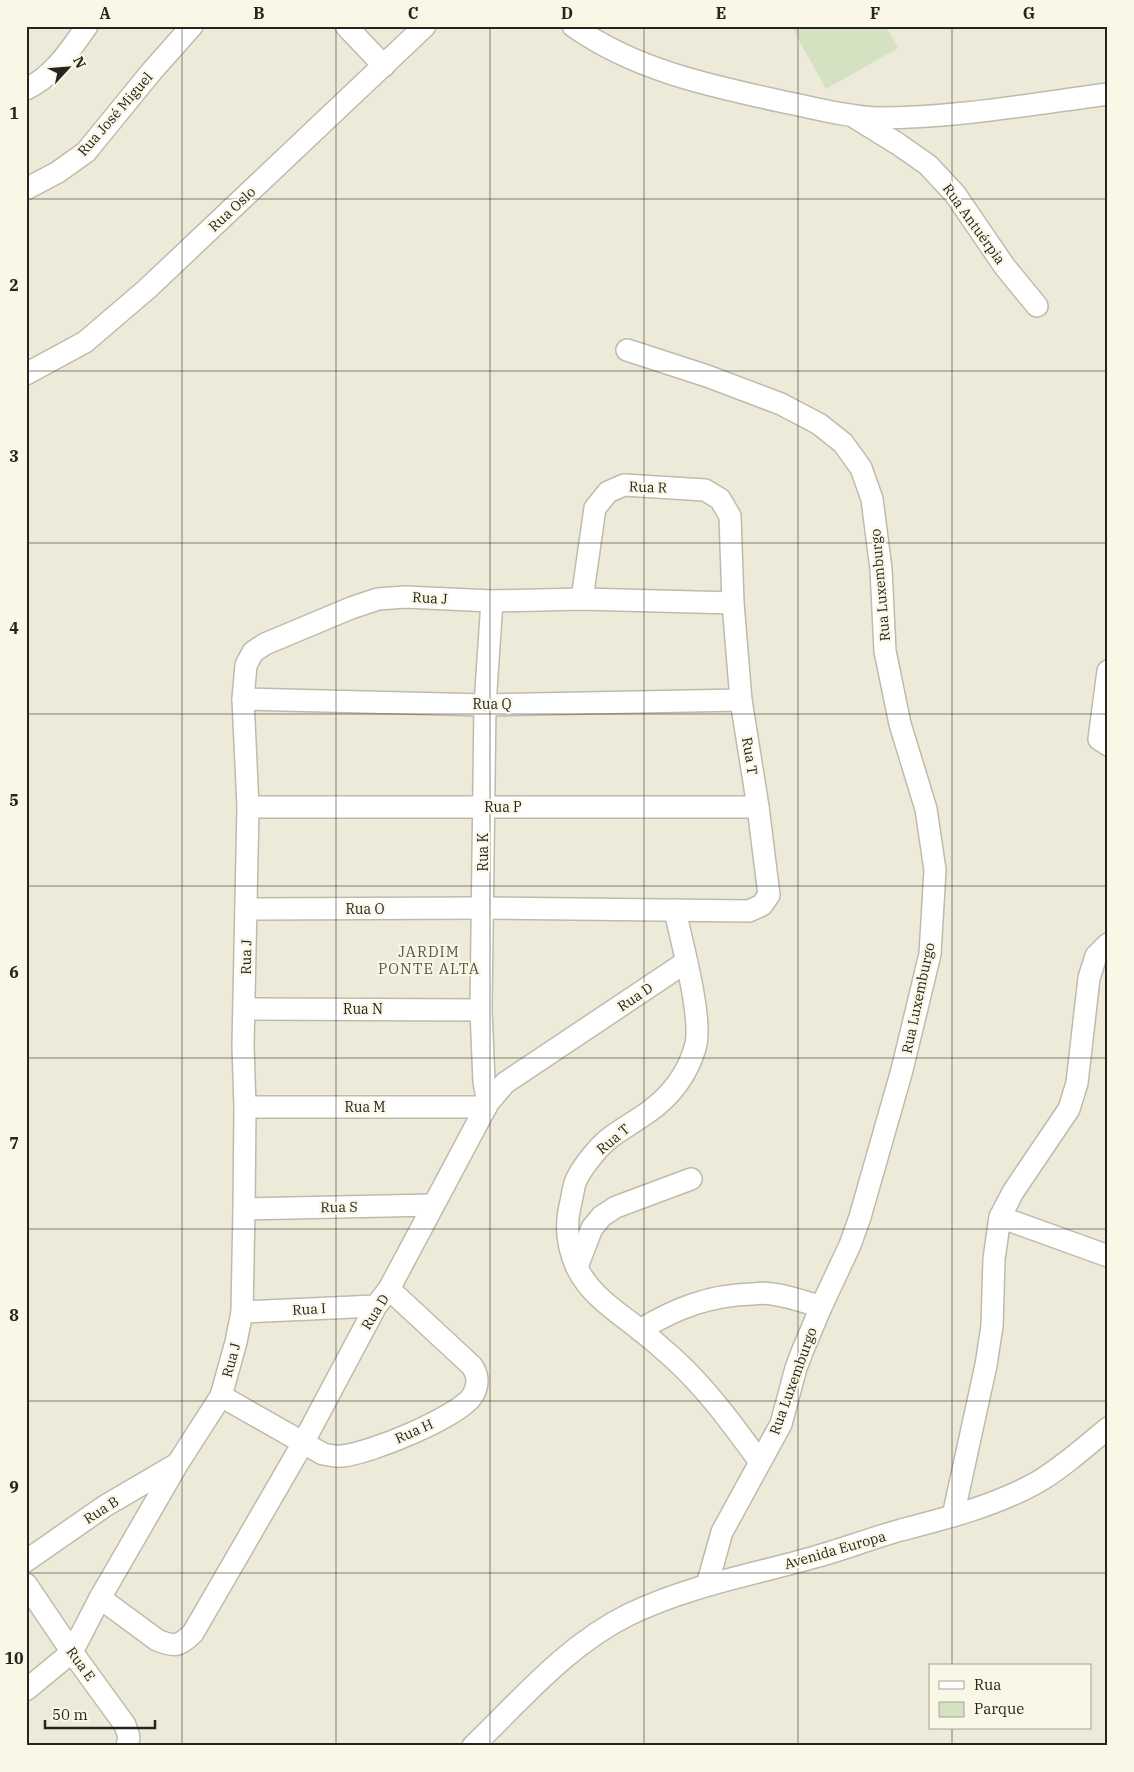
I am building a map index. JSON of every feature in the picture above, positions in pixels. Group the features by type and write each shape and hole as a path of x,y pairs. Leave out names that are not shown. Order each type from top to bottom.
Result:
{"street":[{"path":"26,90 50,74 88,26"},
{"name":"Rua José Miguel","path":"26,189 58,172 86,152 152,71 192,26"},
{"path":"346,26 384,66"},
{"name":"Rua Oslo","path":"26,374 85,342 147,289 425,26"},
{"path":"573,26 593,41 658,70 738,92 853,117 952,114 1108,94"},
{"name":"Rua Antuérpia","path":"853,117 898,144 928,165 955,194 1005,267 1038,306"},
{"name":"Rua Luxemburgo","path":"627,350 707,376 781,404 819,424 843,443 861,468 872,499 881,569 885,651 900,724 926,809 935,870 930,954 902,1070 860,1217 850,1246 821,1306 796,1368 781,1424 722,1532 707,1585"},
{"name":"Rua R","path":"582,599 595,508 608,492 624,485 705,490 720,499 730,516"},
{"name":"Rua T","path":"483,908 749,911 762,905 769,895 758,807 741,700 733,603 730,516"},
{"name":"Rua J","path":"26,1690 72,1652 100,1598 178,1463 221,1396 236,1342 242,1312 244,1209 245,1107 243,1046 248,807 243,700 246,665 253,652 265,644 351,608 378,599 405,597 492,601 582,599 733,603"},
{"name":"Rua K","path":"487,1105 484,1082 481,1010 483,807 485,705 492,601"},
{"path":"1108,671 1099,739 1108,745"},
{"name":"Rua Q","path":"243,700 485,705 741,700"},
{"name":"Rua P","path":"248,807 758,807"},
{"name":"Rua O","path":"246,909 483,908"},
{"name":"Rua T","path":"675,910 697,1017 696,1046 686,1071 672,1092 647,1113 605,1142 575,1182 567,1220 568,1243 586,1284 598,1297 640,1330 695,1379 727,1416 760,1462"},
{"path":"953,1516 982,1384 992,1326 994,1258 1000,1217 1013,1192 1069,1109 1077,1083 1089,978 1096,956 1108,944"},
{"name":"Rua D","path":"100,1598 156,1640 171,1646 182,1643 193,1633 304,1443 376,1306 389,1289 487,1105 505,1082 686,962"},
{"name":"Rua N","path":"245,1009 481,1010"},
{"name":"Rua M","path":"245,1107 487,1105"},
{"path":"577,1267 592,1228 602,1216 616,1207 691,1179"},
{"name":"Rua S","path":"244,1209 433,1205"},
{"path":"1000,1217 1108,1256"},
{"name":"Rua H","path":"221,1396 322,1454 340,1457 359,1453 427,1426 463,1406 476,1388 477,1373 472,1366 389,1289"},
{"path":"640,1330 665,1315 699,1301 738,1294 770,1293 821,1306"},
{"name":"Rua I","path":"242,1312 376,1306"},
{"name":"Avenida Europa","path":"484,1742 558,1663 602,1630 626,1616 661,1600 707,1585 815,1557 998,1501 1037,1482 1071,1459 1108,1428"},
{"name":"Rua B","path":"26,1561 105,1506 178,1463"},
{"name":"Rua E","path":"26,1584 125,1725 129,1737 128,1746"}],"green space":[{"path":"791,26 886,26 898,48 826,89"}],"district":[{"name":"JARDIM PONTE ALTA","path":"429,960"}]}
